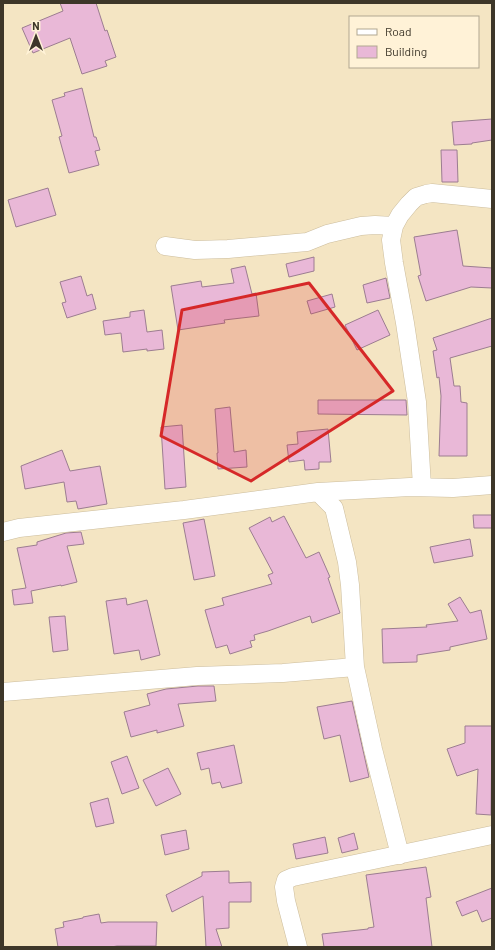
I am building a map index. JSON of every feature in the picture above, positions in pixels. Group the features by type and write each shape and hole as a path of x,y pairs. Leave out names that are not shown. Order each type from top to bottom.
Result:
{"street":[{"path":"422,487 417,402 391,240 394,226 400,215 416,197 426,194 432,193 492,199"},
{"path":"165,246 195,250 228,249 307,242 327,234 361,226 394,226"},
{"path":"3,532 20,528 184,510 318,492 422,487 454,488 492,485"},
{"path":"334,508 342,491"},
{"path":"318,492 334,508 347,562 350,585 355,667 373,749 400,855"},
{"path":"3,692 197,676 283,673 355,667"},
{"path":"298,947 286,901 284,887 286,880 293,877 492,835"}],"highlighted area":[{"path":"309,283 393,391 251,481 161,436 182,310"}],"building":[{"path":"60,3 96,3 105,31 107,30 116,57 105,61 107,66 82,74 70,38 33,53 22,28 63,11"},
{"path":"82,88 94,137 96,137 100,150 95,151 99,165 69,173 59,137 62,136 52,100 65,96 64,93"},
{"path":"492,119 492,140 472,144 454,145 452,122"},
{"path":"441,150 457,150 458,182 442,182"},
{"path":"48,188 56,215 16,227 8,200"},
{"path":"457,230 463,266 492,268 492,288 471,287 426,301 418,276 421,275 414,237"},
{"path":"314,257 314,271 289,277 286,264"},
{"path":"245,266 252,294 256,293 259,316 224,320 225,323 178,330 171,286 201,281 202,287 234,283 231,269"},
{"path":"81,276 87,296 92,294 96,309 67,318 62,303 66,302 60,282"},
{"path":"386,278 390,298 367,303 363,285"},
{"path":"332,294 335,307 311,314 307,301"},
{"path":"144,310 147,332 162,330 164,349 147,351 147,349 123,352 121,333 105,335 103,321 130,317 130,312"},
{"path":"378,310 390,335 357,350 345,325"},
{"path":"492,318 492,346 450,358 454,386 460,386 461,402 467,403 467,456 439,456 441,396 439,377 437,378 433,351 437,350 433,338"},
{"path":"318,400 406,400 407,415 318,414"},
{"path":"230,407 234,452 246,450 247,467 218,469 215,409"},
{"path":"182,425 186,487 165,489 161,427"},
{"path":"328,429 331,462 319,462 319,469 305,470 304,460 289,462 287,445 298,444 297,432"},
{"path":"62,450 70,471 100,466 107,504 78,509 76,501 67,502 64,482 25,489 21,466"},
{"path":"473,515 492,515 492,528 474,528"},
{"path":"284,516 306,558 319,552 330,577 328,578 340,613 312,623 310,616 254,635 255,640 250,641 252,647 230,654 227,645 216,648 205,610 224,605 222,598 272,584 268,575 273,573 249,528 270,517 272,522"},
{"path":"204,519 215,576 194,580 183,523"},
{"path":"81,532 84,544 67,546 77,582 31,591 33,603 14,605 12,590 26,588 17,548 37,545 37,542 66,533"},
{"path":"470,539 473,556 434,563 430,547"},
{"path":"460,597 470,613 481,610 487,639 450,647 450,650 417,655 417,662 383,663 382,629 427,627 426,625 458,621 448,604"},
{"path":"126,598 127,605 147,600 160,655 141,660 139,650 114,654 106,601"},
{"path":"65,616 68,650 53,652 49,617"},
{"path":"214,686 216,701 178,704 184,726 157,733 157,730 131,737 124,712 150,705 147,694 166,689"},
{"path":"352,701 369,777 350,782 340,735 324,739 317,707"},
{"path":"465,726 492,726 491,815 476,814 478,769 457,776 447,749 465,743"},
{"path":"234,745 242,783 222,788 220,782 212,784 209,768 201,770 197,753"},
{"path":"127,756 139,788 122,794 111,762"},
{"path":"168,768 181,794 156,806 143,780"},
{"path":"108,798 114,823 96,827 90,803"},
{"path":"186,830 189,849 165,855 161,835"},
{"path":"354,833 358,849 342,853 338,838"},
{"path":"325,837 328,853 296,859 293,844"},
{"path":"426,867 431,897 426,898 432,947 324,947 322,934 374,927 366,875"},
{"path":"229,871 229,883 251,882 251,902 229,902 229,928 216,929 222,947 206,947 203,896 172,912 166,895 202,876 202,872"},
{"path":"492,888 492,918 482,922 477,910 462,916 456,902"},
{"path":"99,914 101,923 157,922 156,946 58,947 55,929 64,927 63,922"}]}
